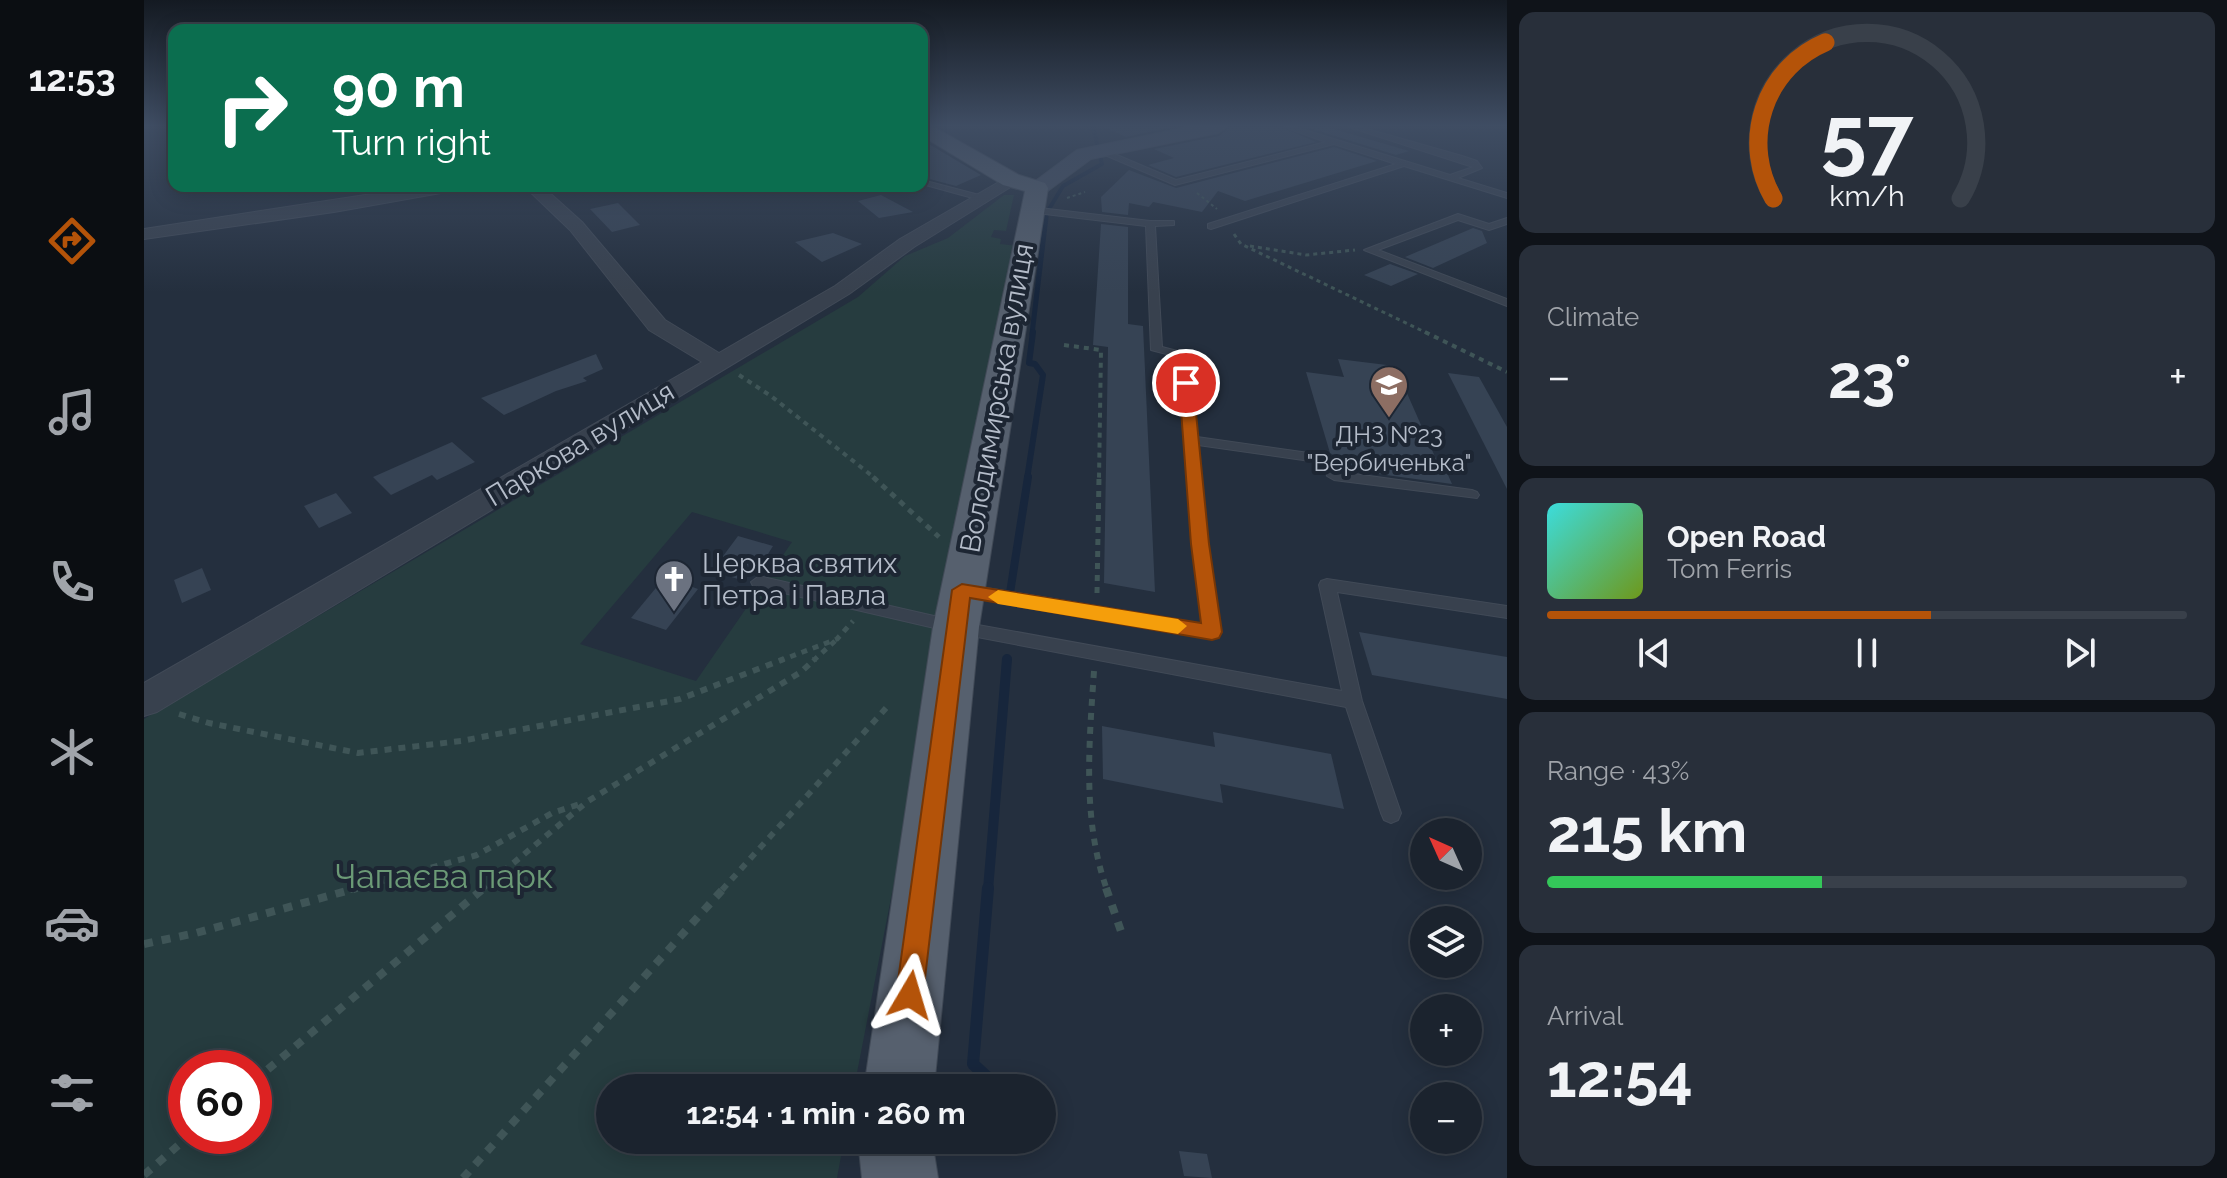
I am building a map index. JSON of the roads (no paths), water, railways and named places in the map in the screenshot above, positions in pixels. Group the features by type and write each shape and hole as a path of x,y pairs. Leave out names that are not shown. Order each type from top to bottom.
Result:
{"main road":[{"path":"1008,182 1026,193"},
{"name":"Володимирська вулиця","path":"901,1074 961,593 1026,193"},
{"path":"897,1154 900,1178"}],"street":[{"path":"1026,193 1042,182"},
{"path":"144,234 418,192"},
{"path":"539,192 576,226 657,325 718,362"},
{"name":"Паркова вулиця","path":"144,701 842,290 907,243 980,198 1026,193"}],"lane":[{"path":"1211,226 1347,182"},
{"path":"1463,182 1507,196"},
{"path":"928,184 980,198"},
{"path":"1026,193 1150,224 1171,223"},
{"path":"1507,221 1489,227 1458,217 1369,250 1507,303"},
{"path":"759,582 866,606 961,593 1212,632 1183,354 1157,350 1150,224"},
{"path":"1191,440 1330,460 1334,476 1472,495"},
{"path":"1391,813 1353,701 1327,585 1507,612"},
{"path":"961,593 1353,701"}],"waterway":[{"path":"1049,209 1063,186 1070,182"},
{"path":"1032,334 1046,217"},
{"path":"1027,479 1043,375 1035,364 1029,363 1033,332"},
{"path":"1010,593 1028,477"},
{"path":"988,890 1007,659"},
{"path":"984,1074 973,1064 988,888"}],"place":[{"name":"ДНЗ №23 \"Вербиченька\"","path":"1389,419"},
{"name":"Церква святих Петра і Павла","path":"674,613"}],"park label":[{"name":"Чапаєва парк","path":"444,876"}]}
